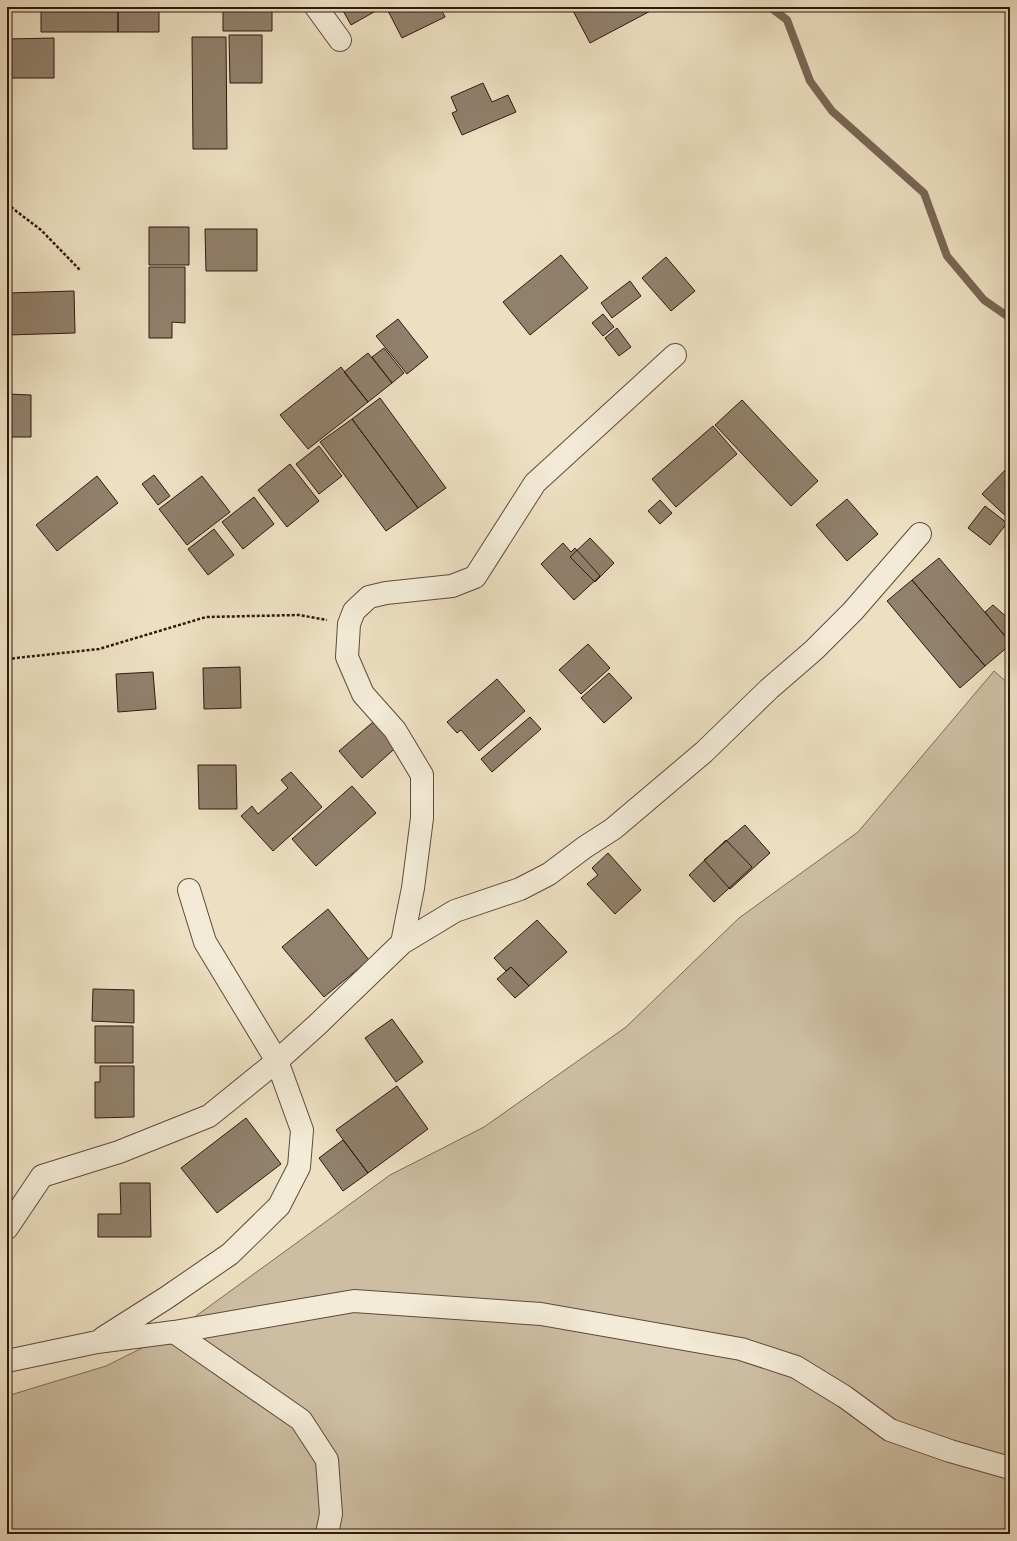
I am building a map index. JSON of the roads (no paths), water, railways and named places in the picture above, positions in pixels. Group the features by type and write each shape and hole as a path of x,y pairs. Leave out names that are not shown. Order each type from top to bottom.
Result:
{"street":[{"path":"316,7 340,40"},
{"path":"402,943 413,888 422,818 422,776 395,730 363,694 347,657 349,624 354,611 369,597 386,593 452,586 475,577 534,483 675,355"},
{"path":"7,1228 42,1176 119,1152 209,1116 277,1061 317,1025 402,943 455,910 520,890 549,874 585,847 613,829 704,752 769,689 814,650 853,611 920,534"},
{"path":"97,1342 166,1298 230,1254 279,1206 299,1167 302,1130 277,1061 206,942 189,890"},
{"path":"7,1361 97,1342 174,1332 354,1301 541,1314 742,1349 796,1367 890,1430 950,1451 1010,1468"},
{"path":"174,1332 301,1420 327,1460 331,1514 327,1534"}],"waterway":[{"path":"770,7 787,20 810,81 832,111 924,193 947,256 984,300 1010,318"}]}
